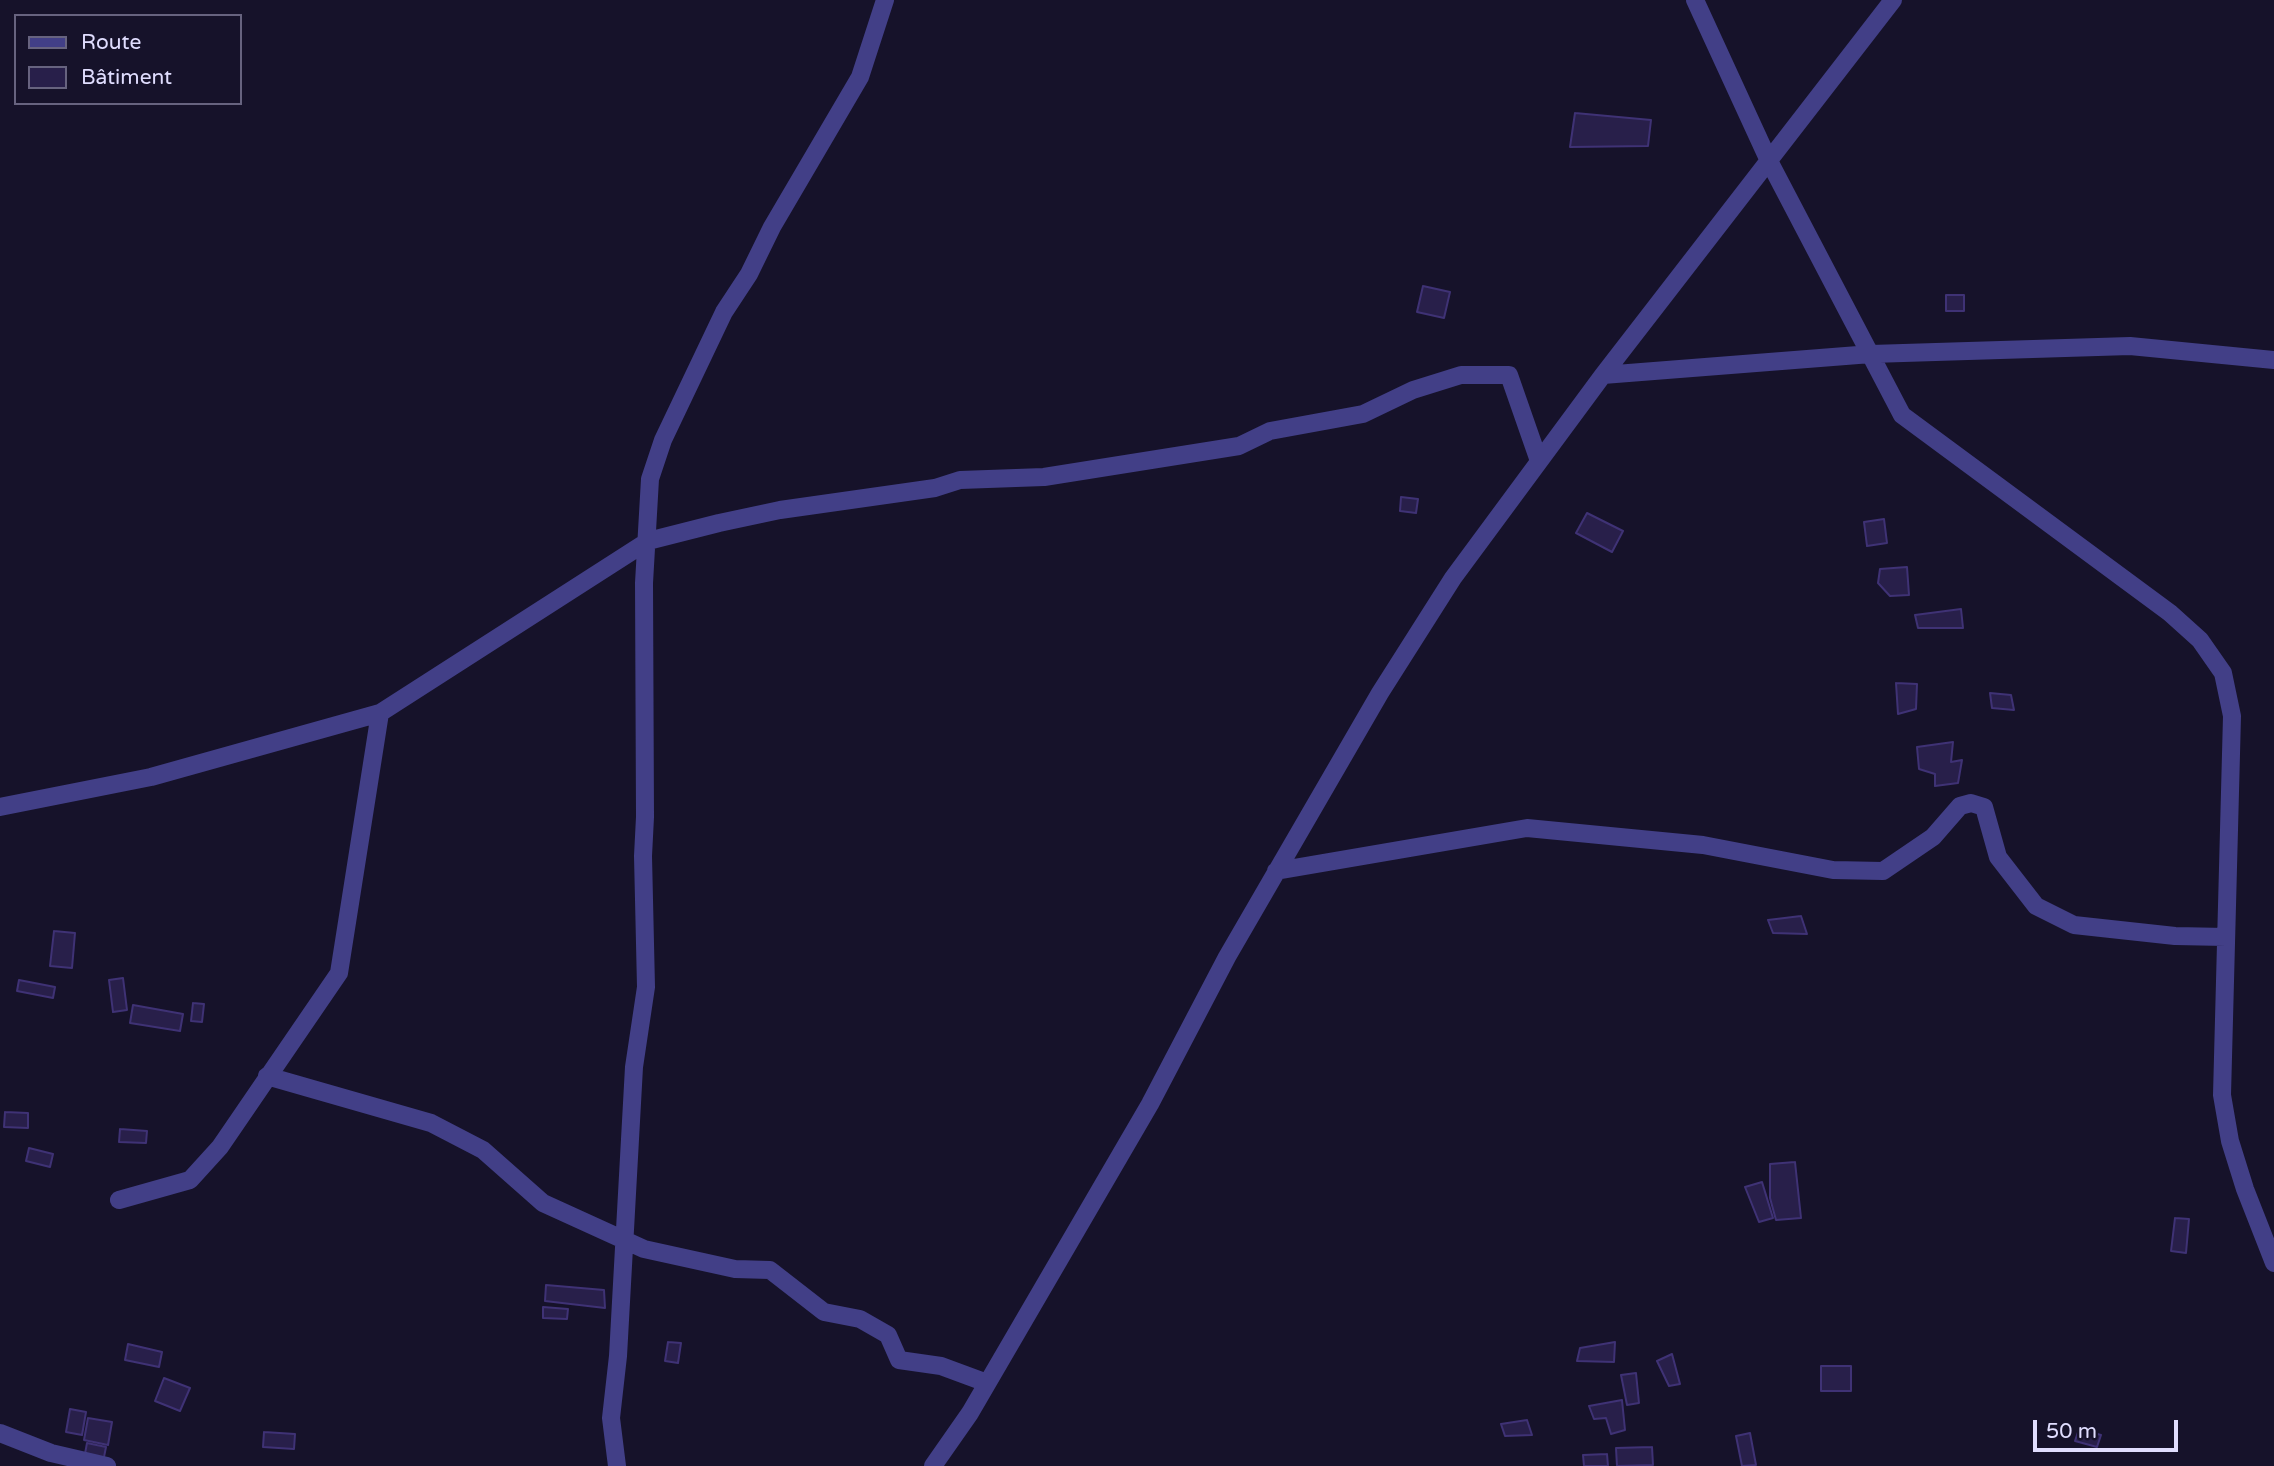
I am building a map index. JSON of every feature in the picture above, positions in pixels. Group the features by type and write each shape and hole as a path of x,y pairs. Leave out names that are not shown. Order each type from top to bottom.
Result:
{"street":[{"path":"617,1466 611,1418 626,1240 634,1067 646,987 643,856 646,803 644,583 650,479 663,440 724,312 749,274 772,228 860,77 885,0"},
{"path":"1695,0 1769,161 1902,415 2170,612 2200,640 2223,673 2232,716 2222,1095 2238,1165 2274,1263"},
{"path":"933,1466 987,1383 1150,1104 1276,871 1380,693 1453,578 1604,375 1893,0"},
{"path":"1604,375 1871,355 2130,346 2274,360"},
{"path":"0,807 151,777 380,713 648,541 780,510 935,488 960,480 1044,477 1239,446 1270,431 1363,414 1413,390 1461,375 1509,375 1539,461"},
{"path":"119,1200 190,1180 220,1147 339,974 380,713"},
{"path":"1276,871 1527,828 1703,845 1833,870 1884,871 1933,837 1960,806 1971,803 1984,807 1998,857 2036,906 2074,925 2226,937"},
{"path":"267,1076 431,1123 483,1150 543,1203 644,1249 734,1269 770,1270 824,1312 860,1319 888,1335 898,1360 941,1366 987,1383"},
{"path":"0,1433 51,1453 107,1466"}],"building":[{"path":"1575,113 1651,120 1648,146 1570,147"},
{"path":"1423,286 1450,292 1444,318 1417,312"},
{"path":"1946,295 1964,295 1964,311 1946,311"},
{"path":"1401,497 1418,499 1416,513 1400,511"},
{"path":"1587,513 1623,531 1612,552 1576,533"},
{"path":"1884,519 1887,543 1867,546 1864,522"},
{"path":"1907,567 1909,595 1890,596 1878,583 1880,569"},
{"path":"1961,609 1963,628 1918,628 1915,615"},
{"path":"1896,683 1917,684 1916,709 1898,714"},
{"path":"1990,693 2011,695 2014,710 1992,708"},
{"path":"1953,742 1951,762 1962,760 1958,783 1935,786 1935,774 1919,769 1917,747"},
{"path":"1801,916 1807,934 1773,933 1768,920"},
{"path":"54,931 75,933 72,968 50,966"},
{"path":"123,978 127,1010 113,1012 109,980"},
{"path":"19,980 55,987 53,998 17,991"},
{"path":"193,1003 204,1004 202,1022 191,1021"},
{"path":"133,1005 183,1014 180,1031 130,1023"},
{"path":"5,1112 28,1113 28,1128 4,1127"},
{"path":"120,1129 147,1131 146,1143 119,1142"},
{"path":"29,1148 53,1154 50,1167 26,1161"},
{"path":"1795,1162 1801,1218 1776,1220 1770,1198 1770,1164"},
{"path":"1762,1182 1773,1218 1759,1222 1745,1187"},
{"path":"2175,1218 2189,1219 2186,1253 2171,1251"},
{"path":"546,1285 604,1290 605,1308 545,1301"},
{"path":"543,1307 568,1309 567,1319 543,1318"},
{"path":"668,1342 681,1343 678,1363 665,1361"},
{"path":"1615,1342 1614,1362 1577,1361 1580,1348"},
{"path":"128,1344 162,1352 159,1367 125,1360"},
{"path":"1672,1354 1680,1384 1669,1386 1657,1361"},
{"path":"1821,1366 1851,1366 1851,1391 1821,1391"},
{"path":"1636,1373 1639,1403 1627,1405 1621,1375"},
{"path":"164,1378 190,1388 180,1411 155,1401"},
{"path":"1622,1400 1625,1430 1611,1434 1606,1418 1594,1419 1589,1406"},
{"path":"70,1409 86,1412 82,1435 66,1432"},
{"path":"88,1418 112,1422 108,1445 84,1440"},
{"path":"1527,1420 1532,1435 1505,1436 1501,1424"},
{"path":"2079,1429 2101,1435 2097,1447 2075,1441"},
{"path":"264,1432 295,1434 294,1449 263,1447"},
{"path":"1750,1433 1756,1465 1742,1466 1736,1436"},
{"path":"87,1443 106,1447 103,1462 84,1459"},
{"path":"1652,1447 1653,1465 1617,1466 1616,1448"},
{"path":"1607,1454 1608,1466 1584,1466 1583,1455"}]}
